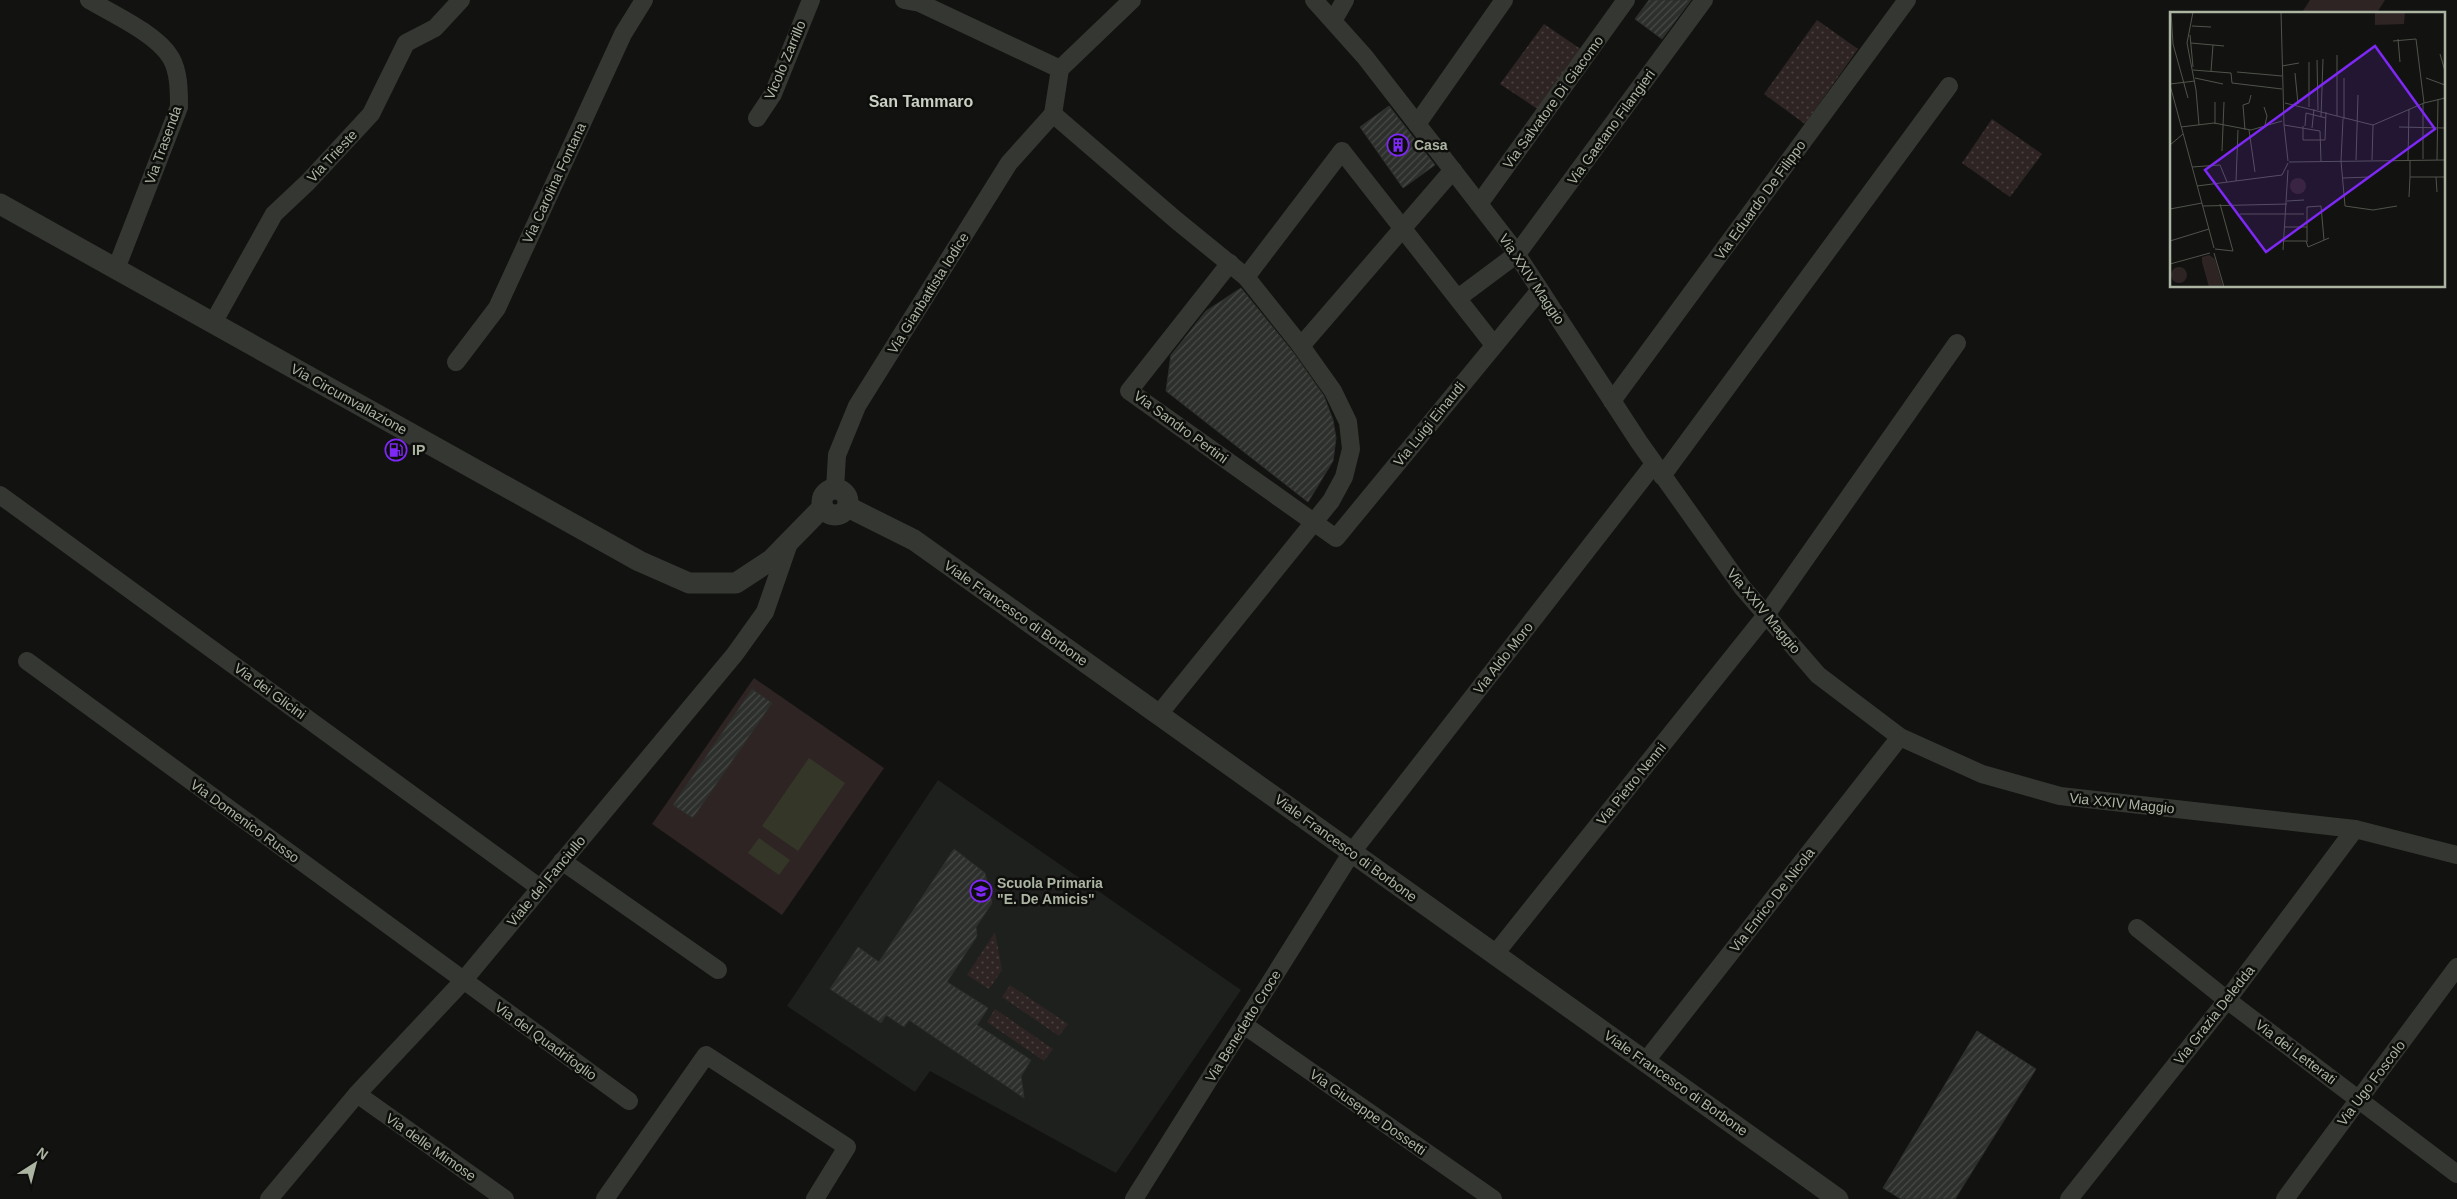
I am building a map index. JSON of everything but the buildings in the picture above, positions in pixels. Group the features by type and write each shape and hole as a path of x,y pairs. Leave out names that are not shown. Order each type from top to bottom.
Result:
{"street":[{"name":"Via Trasenda","path":"89,0 157,42 171,58 178,82 180,107 116,269"},
{"name":"Via Trieste","path":"213,323 274,214 308,182 371,114 406,43 435,28 461,0"},
{"name":"Via Carolina Fontana","path":"456,362 497,308 623,34 644,0"},
{"name":"Vicolo Zarrillo","path":"757,118 773,94 811,0"},
{"path":"904,0 920,4 1060,69"},
{"path":"1132,0 1060,69 1053,114 1246,276 1301,346 1333,392 1348,422 1351,449 1344,477 1331,501 1159,714"},
{"name":"Via XXIV Maggio","path":"1314,0 1365,57 1517,254 1658,470 1742,587 1818,675 1900,737 1982,774 2060,796 2355,829 2457,855"},
{"path":"1333,21 1346,0"},
{"path":"1417,124 1504,0"},
{"name":"Via Salvatore Di Giacomo","path":"1479,204 1626,0"},
{"name":"Via Gaetano Filangieri","path":"1458,298 1517,254 1704,0"},
{"name":"Via Eduardo De Filippo","path":"1612,401 1908,0"},
{"name":"Via Aldo Moro","path":"1352,852 1658,470 1949,86"},
{"name":"Via Gianbattista Iodice","path":"835,488 837,455 858,406 1009,163 1053,114"},
{"path":"1246,276 1342,151 1494,345"},
{"path":"1301,346 1453,170"},
{"name":"Via Circumvallazione","path":"0,204 639,561 689,583 736,583 771,560 822,508"},
{"name":"Via Sandro Pertini","path":"1230,263 1130,391 1314,523"},
{"name":"Via Luigi Einaudi","path":"1314,523 1336,538 1540,290"},
{"name":"Via Pietro Nenni","path":"1495,954 1766,615 1957,343"},
{"path":"835,488 846,494 848,507 838,516 829,514 822,508 824,494 835,488"},
{"name":"Via dei Glicini","path":"0,495 540,888"},
{"name":"Viale Francesco di Borbone","path":"848,507 914,540 1838,1199"},
{"name":"Viale del Fanciullo","path":"269,1199 357,1094 462,981 735,654 766,612 789,542"},
{"name":"Via Domenico Russo","path":"27,661 462,981"},
{"name":"Via Enrico De Nicola","path":"1645,1062 1900,737"},
{"name":"Via Grazia Deledda","path":"2069,1199 2227,1000 2355,829"},
{"name":"Via Benedetto Croce","path":"1134,1199 1352,852"},
{"path":"562,861 718,970"},
{"name":"Via dei Letterati","path":"2137,928 2227,1000 2457,1174"},
{"name":"Via Ugo Foscolo","path":"2284,1199 2457,967"},
{"name":"Via del Quadrifoglio","path":"462,981 628,1101"},
{"name":"Via Giuseppe Dossetti","path":"1244,1025 1492,1199"},
{"path":"604,1199 706,1055 848,1147 815,1199"},
{"name":"Via delle Mimose","path":"357,1094 504,1199"}],"shaded area":[{"path":"2310,0 2385,0 2377,12 2302,12"},
{"path":"1817,20 1858,49 1805,124 1764,94"},
{"path":"1544,24 1582,50 1539,110 1500,84"},
{"path":"1992,119 2042,154 2010,197 1962,163"},
{"path":"754,678 884,768 782,915 652,824"},
{"path":"809,758 845,783 798,851 762,826"},
{"name":"Scuola Primaria \"E. De Amicis\"","path":"938,780 1241,990 1116,1173 930,1071 915,1092 787,1006"},
{"path":"759,838 790,860 779,875 748,853"},
{"path":"995,932 1002,970 989,989 967,975"},
{"path":"1010,985 1068,1024 1059,1036 1002,997"},
{"path":"995,1009 1053,1049 1044,1061 987,1022"}],"place":[{"name":"Casa","path":"1398,145"},
{"name":"IP","path":"396,450"},
{"name":"Scuola Primaria \"E. De Amicis\"","path":"981,891"}],"district":[{"name":"San Tammaro","path":"921,101"}]}
